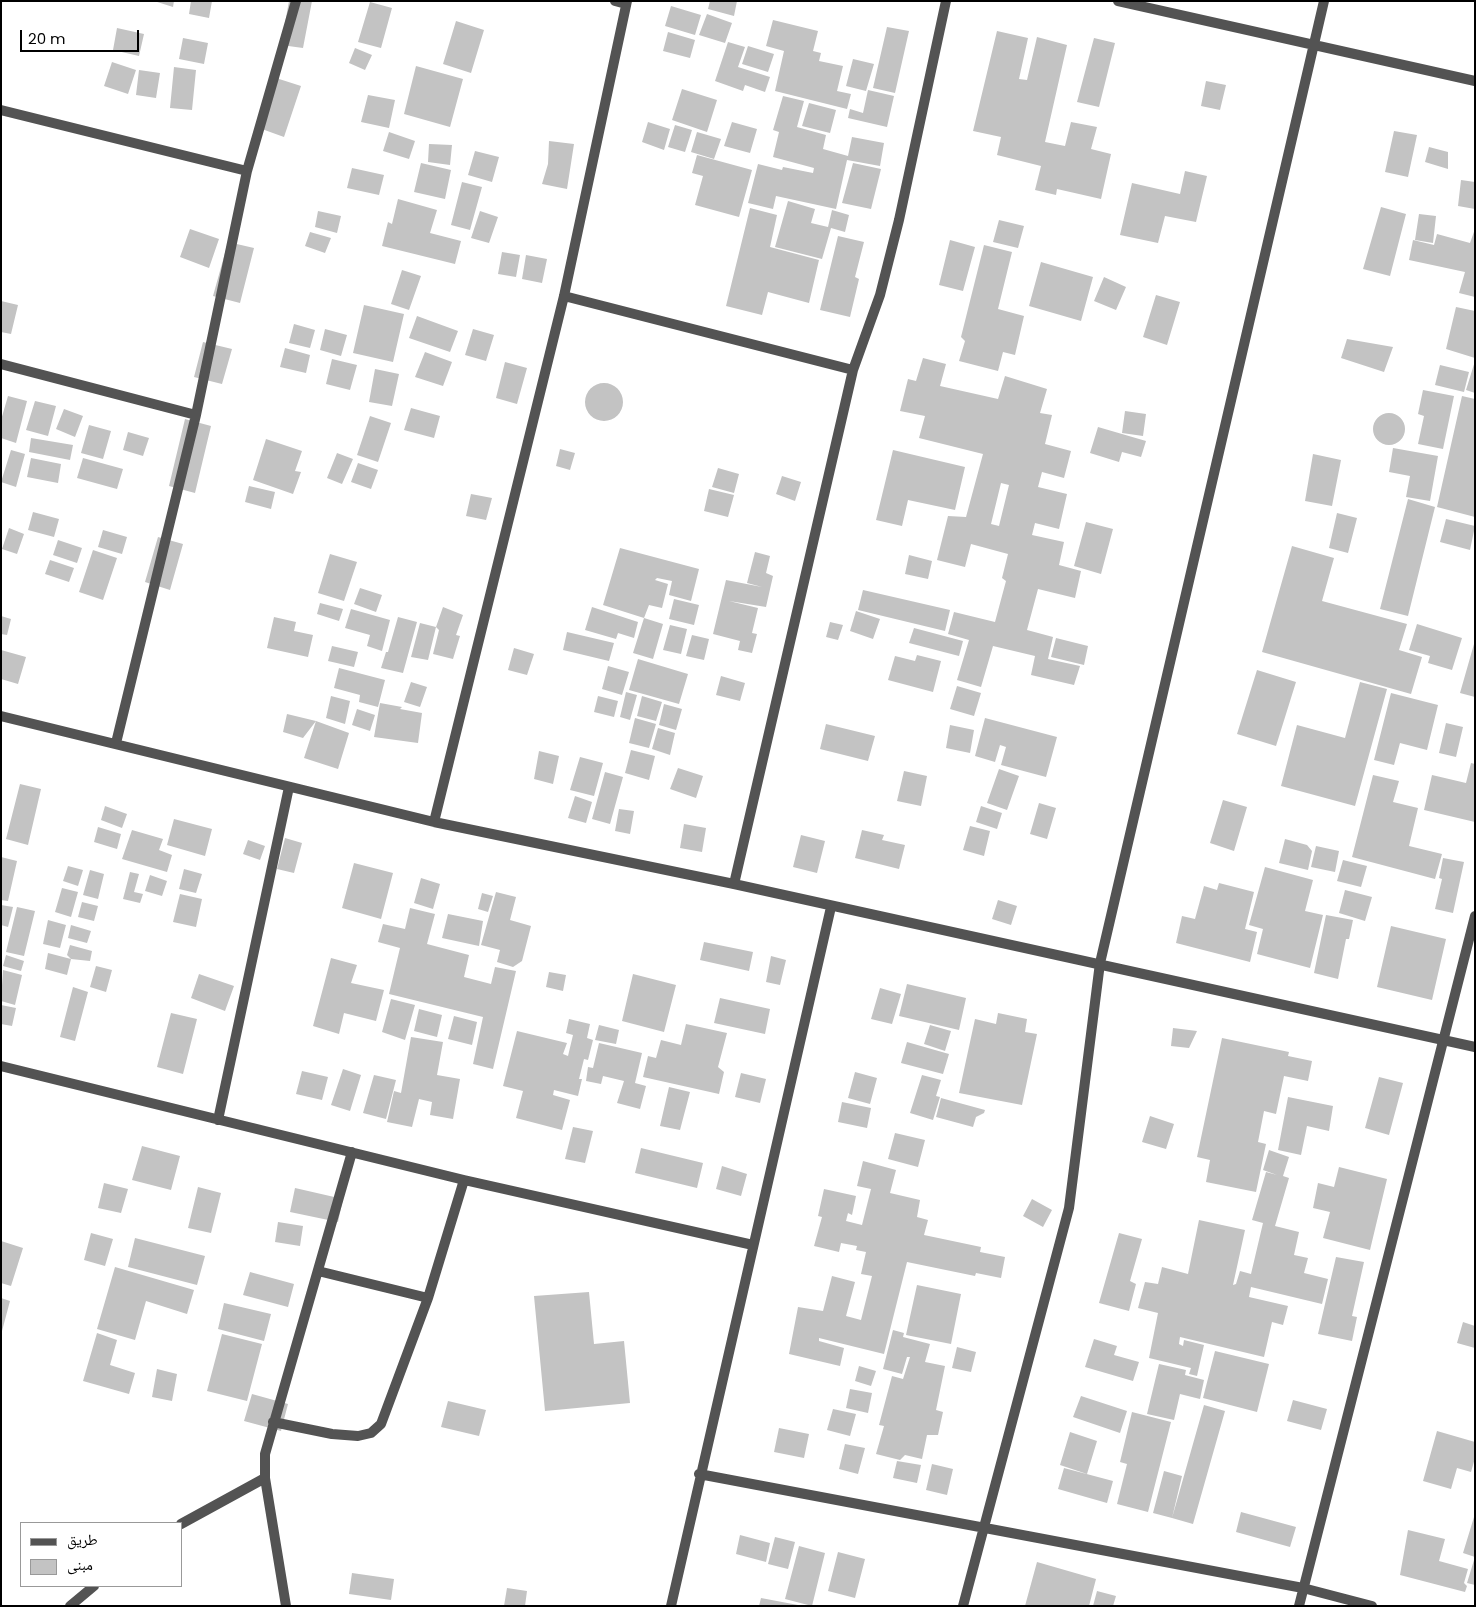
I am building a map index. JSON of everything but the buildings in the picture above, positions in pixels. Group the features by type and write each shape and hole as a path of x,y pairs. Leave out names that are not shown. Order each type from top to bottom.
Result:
{"street":[{"path":"116,743 196,415 247,170 296,1"},
{"path":"434,822 564,296 627,3 615,1"},
{"path":"734,884 853,370 880,295 946,1"},
{"path":"1118,1 1475,81"},
{"path":"963,1606 1069,1208 1100,963 1324,1"},
{"path":"1,110 247,170"},
{"path":"564,296 853,370"},
{"path":"1,364 196,415"},
{"path":"1,716 434,822 1100,963 1475,1047"},
{"path":"218,1120 289,787"},
{"path":"671,1606 699,1474 743,1298 753,1245 831,907"},
{"path":"1299,1606 1475,916"},
{"path":"1,1066 464,1180 753,1245"},
{"path":"286,1606 265,1478 265,1454 352,1152"},
{"path":"273,1422 332,1434 358,1436 371,1433 381,1424 428,1298 464,1180"},
{"path":"318,1271 428,1298"},
{"path":"699,1474 1303,1588 1372,1606"},
{"path":"182,1523 265,1478"},
{"path":"70,1606 93,1587"}]}
